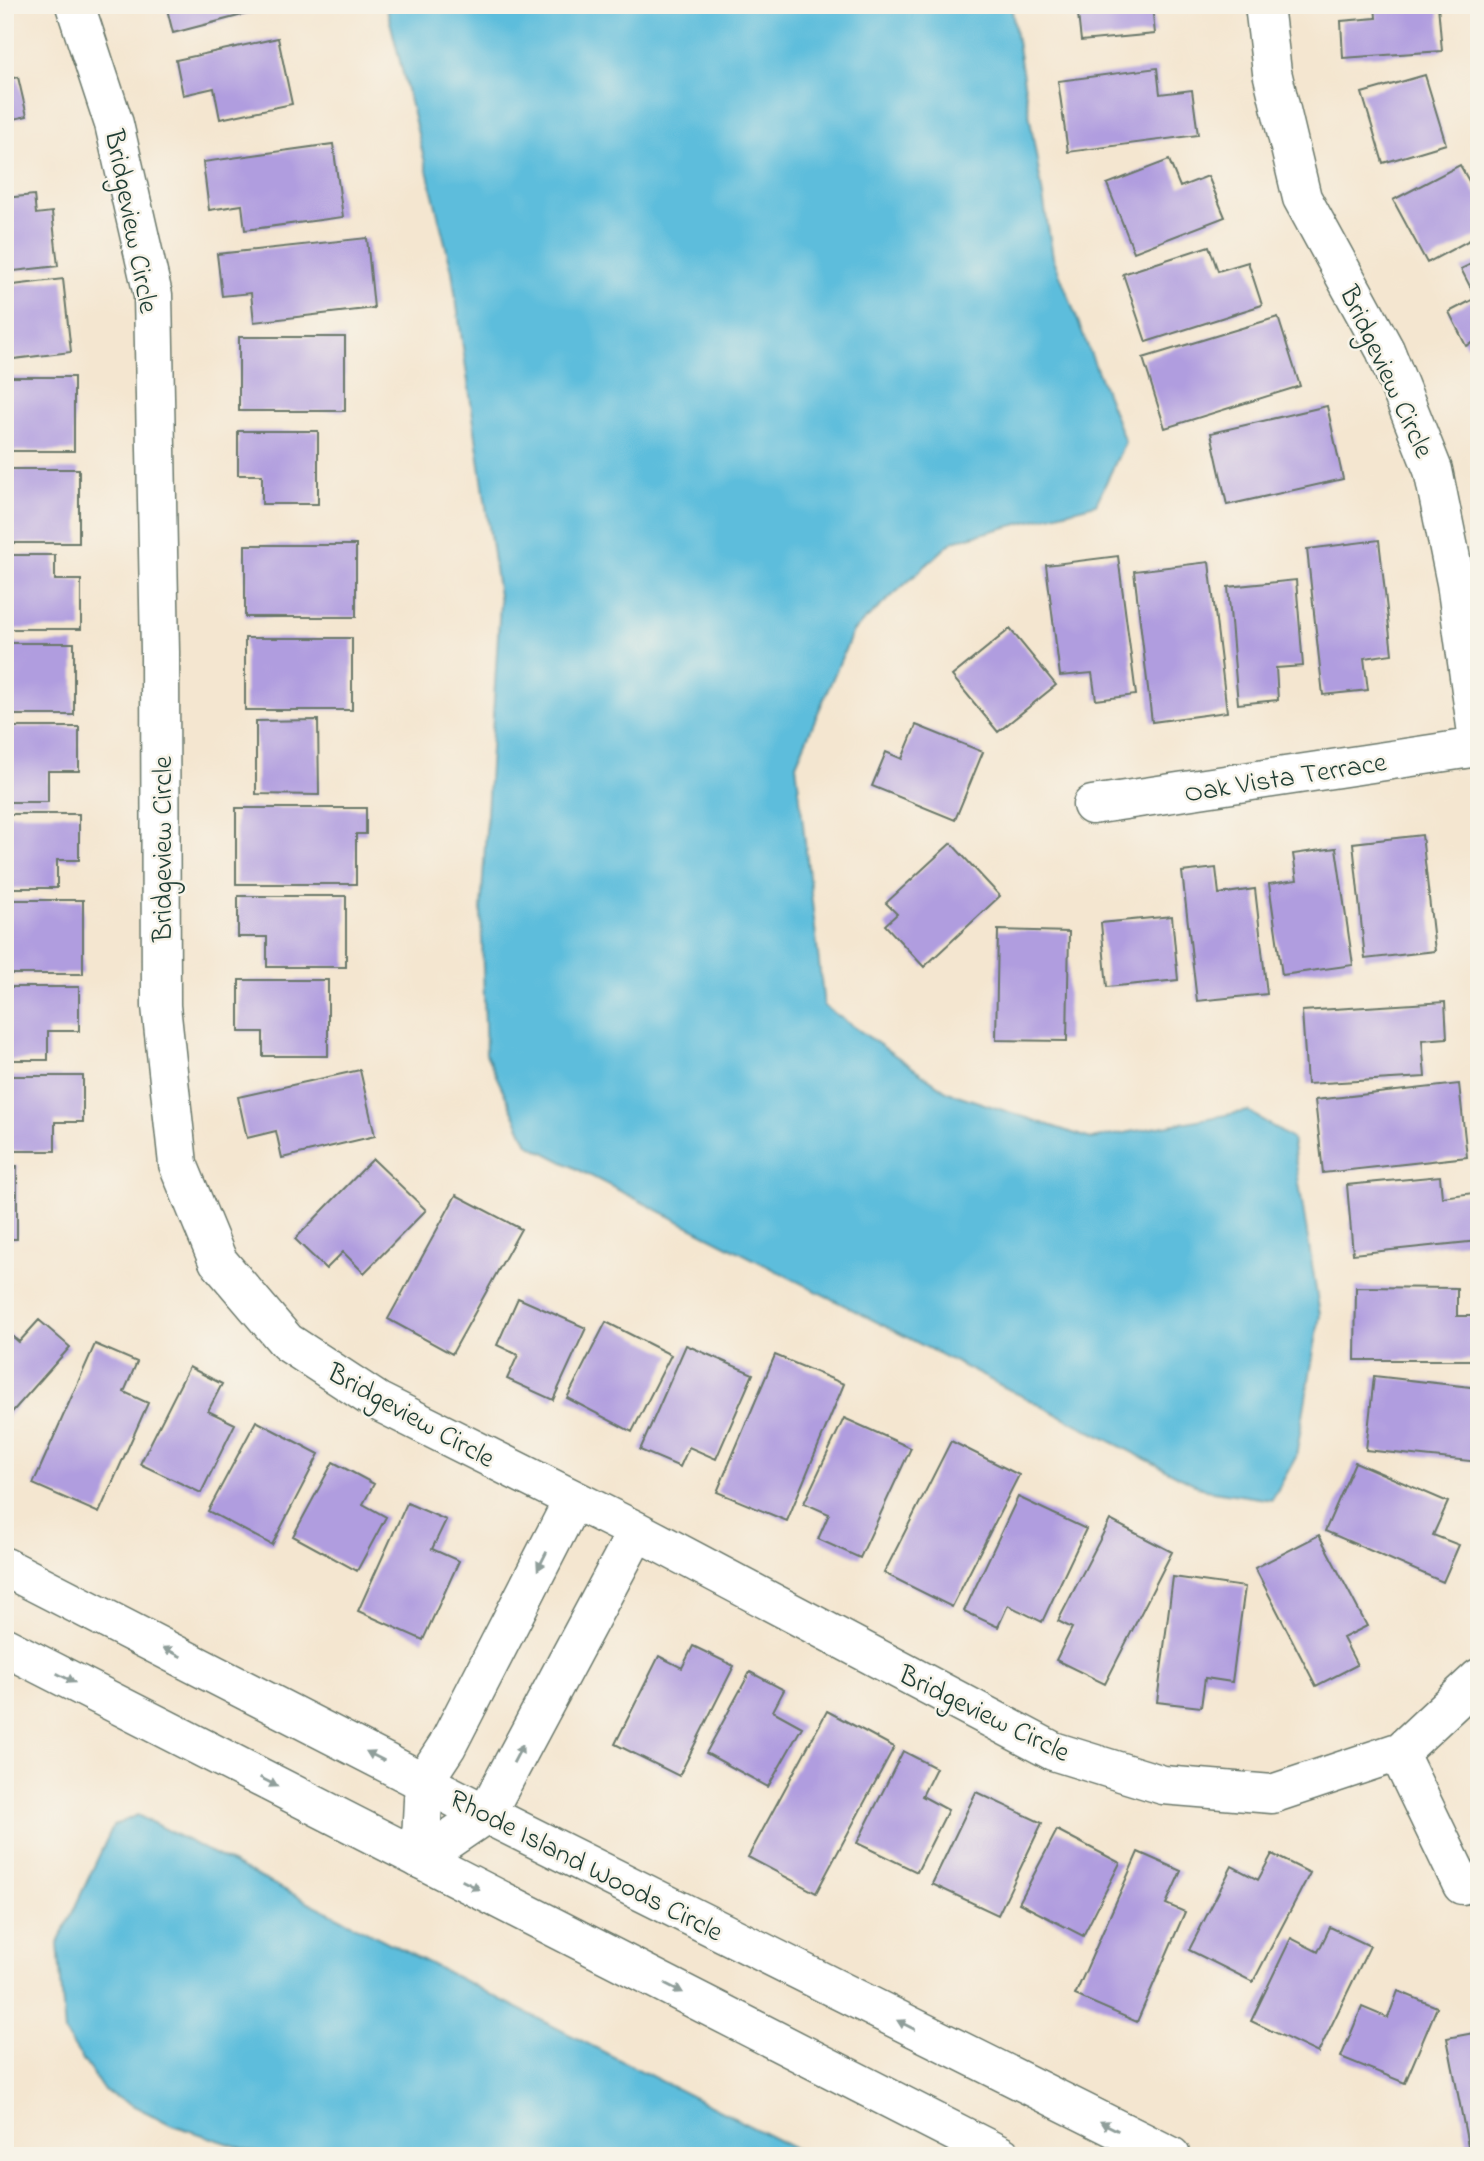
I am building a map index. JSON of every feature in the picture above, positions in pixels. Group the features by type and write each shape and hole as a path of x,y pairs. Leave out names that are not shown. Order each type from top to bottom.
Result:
{"street":[{"name":"Bridgeview Circle","path":"75,5 114,124 153,295 160,652 161,1006 178,1164 218,1261 287,1342 377,1401 637,1531 1053,1751 1163,1784 1272,1794 1398,1752 1479,1678"},
{"name":"Bridgeview Circle","path":"1264,5 1272,72 1302,198 1385,351 1433,470 1456,583 1479,748"},
{"name":"Oak Vista Terrace","path":"1092,805 1479,748"},
{"path":"420,1859 424,1781 447,1746 573,1500"},
{"path":"420,1859 486,1814 637,1531"},
{"name":"Rhode Island Woods Circle","path":"5,1567 486,1814 1171,2156"},
{"path":"5,1647 1002,2156"},
{"path":"1398,1752 1462,1885"}],"water":[{"path":"386,5 1011,5 1053,257 1125,442 1096,504 953,541 853,631 796,764 824,1006 948,1092 1091,1139 1248,1111 1292,1139 1320,1315 1296,1457 1272,1500 1206,1490 528,1144 486,1054 481,911 500,603 452,271"},
{"path":"137,1815 809,2156 266,2156 170,2124 104,2091 65,2033 58,1943 113,1826"}],"building":[{"path":"166,5 277,5 277,6 173,33"},
{"path":"1077,5 1152,5 1155,34 1081,41"},
{"path":"1375,5 1438,5 1442,51 1343,58 1341,21 1376,18"},
{"path":"278,38 292,104 220,119 214,88 183,95 176,60"},
{"path":"1157,68 1160,94 1192,90 1198,135 1068,152 1058,81"},
{"path":"1425,75 1446,144 1383,163 1362,93"},
{"path":"18,77 27,116 5,121 5,80"},
{"path":"333,144 343,217 245,230 242,205 209,210 203,162"},
{"path":"1169,160 1180,187 1208,176 1225,217 1134,252 1107,184"},
{"path":"1460,165 1479,199 1479,235 1427,263 1393,200"},
{"path":"34,195 36,214 52,212 58,266 5,272 5,198"},
{"path":"367,238 374,308 254,322 251,293 222,296 217,254"},
{"path":"1209,246 1218,271 1248,262 1262,305 1146,342 1123,274"},
{"path":"1479,260 1479,340 1466,346 1449,312 1476,298 1461,269"},
{"path":"63,279 71,352 5,360 5,286"},
{"path":"1278,317 1300,386 1165,428 1143,358"},
{"path":"239,337 345,337 345,411 239,411"},
{"path":"5,377 74,377 74,451 5,451"},
{"path":"1327,406 1343,479 1227,505 1211,433"},
{"path":"238,431 318,431 318,504 262,504 262,475 238,475"},
{"path":"5,469 79,469 79,543 5,543"},
{"path":"1379,540 1392,654 1364,658 1368,690 1323,695 1307,549"},
{"path":"245,545 356,545 356,617 245,617"},
{"path":"5,555 55,555 55,580 81,580 81,629 5,629"},
{"path":"1118,556 1136,695 1096,700 1092,673 1060,676 1046,565"},
{"path":"1209,562 1227,712 1152,722 1134,571"},
{"path":"1296,580 1303,666 1276,668 1278,700 1238,704 1228,587"},
{"path":"1010,629 1056,685 998,732 952,676"},
{"path":"245,638 352,638 352,710 245,710"},
{"path":"5,643 74,643 74,715 5,715"},
{"path":"318,720 319,795 256,794 256,721"},
{"path":"916,725 983,752 955,820 872,786 886,752 902,759"},
{"path":"5,727 79,727 79,771 48,771 48,802 5,802"},
{"path":"236,808 366,808 366,834 356,834 356,884 236,884"},
{"path":"5,814 79,814 79,860 57,860 57,888 5,888"},
{"path":"1422,835 1435,951 1365,959 1353,843"},
{"path":"951,843 1000,896 924,967 885,925 897,914 886,903"},
{"path":"1336,848 1353,965 1282,975 1269,884 1297,880 1293,854"},
{"path":"1216,868 1219,894 1255,889 1267,994 1197,1001 1182,872"},
{"path":"238,896 346,896 346,967 267,967 267,937 238,937"},
{"path":"5,900 83,900 83,974 5,974"},
{"path":"1172,916 1178,980 1107,987 1101,923"},
{"path":"998,930 1069,932 1067,1041 996,1040"},
{"path":"239,980 328,980 328,1056 263,1056 263,1032 239,1032"},
{"path":"5,987 79,987 79,1031 48,1031 48,1060 5,1060"},
{"path":"1445,1002 1447,1038 1422,1040 1425,1077 1307,1084 1302,1011"},
{"path":"360,1070 375,1136 282,1158 276,1131 247,1138 238,1097"},
{"path":"5,1076 83,1076 83,1122 55,1122 55,1151 5,1151"},
{"path":"1459,1084 1467,1157 1323,1173 1315,1100"},
{"path":"373,1159 426,1210 364,1273 343,1252 326,1269 295,1239"},
{"path":"5,1166 17,1166 17,1239 5,1239"},
{"path":"1440,1176 1442,1197 1473,1193 1478,1241 1353,1254 1347,1185"},
{"path":"456,1195 521,1229 452,1354 388,1319"},
{"path":"1356,1287 1457,1288 1457,1316 1479,1316 1479,1360 1355,1360"},
{"path":"518,1298 586,1328 553,1400 507,1379 518,1355 497,1345"},
{"path":"39,1320 70,1347 5,1420 5,1330 19,1342"},
{"path":"606,1322 671,1355 632,1432 567,1398"},
{"path":"95,1344 137,1362 124,1392 148,1403 99,1513 33,1484"},
{"path":"686,1345 753,1374 716,1459 689,1447 680,1467 640,1450"},
{"path":"775,1355 844,1384 787,1521 717,1492"},
{"path":"189,1367 222,1384 208,1411 235,1424 201,1493 140,1464"},
{"path":"1374,1376 1479,1388 1479,1462 1366,1450"},
{"path":"844,1418 911,1448 860,1558 818,1539 829,1514 804,1503"},
{"path":"256,1421 319,1454 272,1545 208,1511"},
{"path":"951,1441 1019,1475 952,1607 884,1573"},
{"path":"333,1462 374,1484 363,1504 386,1517 357,1571 293,1536"},
{"path":"1355,1462 1448,1502 1433,1535 1459,1545 1443,1582 1325,1531"},
{"path":"1018,1497 1086,1529 1042,1622 1008,1605 998,1627 964,1611"},
{"path":"407,1503 446,1520 432,1549 459,1561 423,1640 358,1611"},
{"path":"1110,1520 1172,1552 1105,1684 1056,1660 1072,1628 1058,1621"},
{"path":"1319,1535 1367,1626 1343,1638 1357,1665 1316,1686 1255,1568"},
{"path":"1173,1577 1245,1587 1232,1682 1205,1678 1201,1707 1157,1702"},
{"path":"693,1646 734,1666 679,1776 615,1744 659,1656 682,1668"},
{"path":"750,1672 784,1690 773,1711 802,1727 768,1787 706,1753"},
{"path":"827,1711 894,1747 816,1893 748,1857"},
{"path":"903,1751 936,1768 922,1796 948,1810 917,1872 857,1843"},
{"path":"976,1792 1042,1823 998,1915 932,1884"},
{"path":"1057,1830 1120,1863 1083,1936 1019,1903"},
{"path":"1138,1852 1181,1871 1166,1904 1185,1912 1137,2022 1075,1995"},
{"path":"1272,1854 1310,1873 1253,1982 1189,1950 1232,1866 1258,1880"},
{"path":"1330,1927 1370,1946 1318,2053 1251,2021 1291,1938 1318,1952"},
{"path":"1398,1991 1437,2007 1405,2083 1341,2057 1362,2007 1388,2018"},
{"path":"1479,2032 1479,2156 1470,2156 1447,2038"}]}
